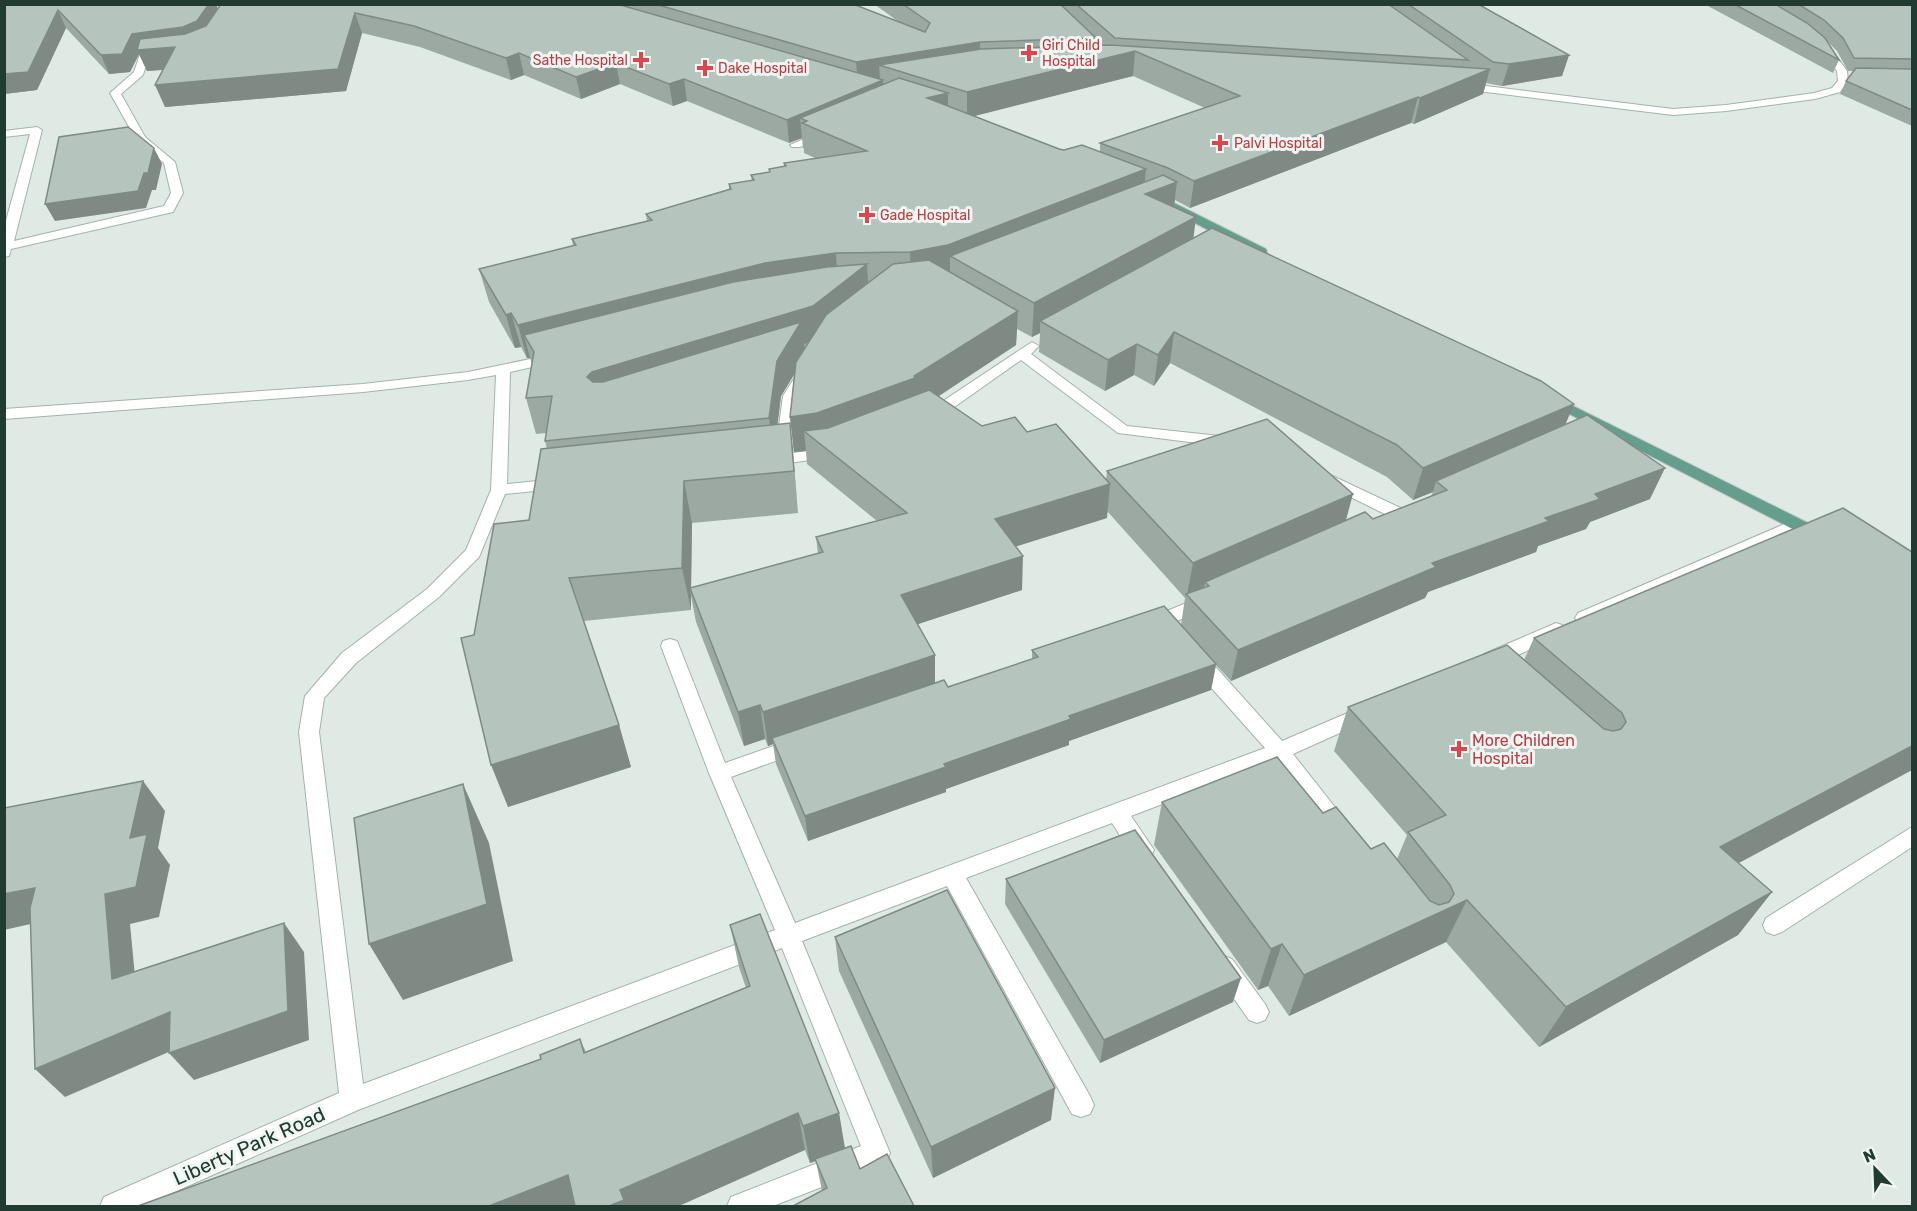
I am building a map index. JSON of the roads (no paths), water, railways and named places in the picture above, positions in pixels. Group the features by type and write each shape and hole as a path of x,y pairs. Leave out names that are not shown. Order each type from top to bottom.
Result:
{"main road":[{"path":"1160,200 1225,240 1273,258"},
{"path":"1539,393 1828,540"}],"street":[{"path":"1448,85 1673,112 1726,108 1815,96 1836,90 1848,76 1823,44 1815,39"},
{"path":"4,134 37,130 6,250 169,208 177,193 169,162 141,139 115,93 139,73 144,56 173,53"},
{"path":"1465,75 1484,89"},
{"path":"796,145 837,128"},
{"path":"918,420 938,412 1030,345 1123,430 1249,444"},
{"path":"4,414 363,388 468,376 565,355"},
{"path":"783,460 790,396 811,362"},
{"path":"352,1100 309,732 315,696 349,658 433,593 473,553 499,490 503,370"},
{"path":"1581,434 1602,425"},
{"path":"759,463 824,456 845,448"},
{"path":"1310,470 1401,514"},
{"path":"499,490 570,482"},
{"path":"1379,524 1422,505"},
{"path":"1496,680 1473,666 1796,524"},
{"path":"1140,628 1228,591"},
{"path":"1163,620 1280,751 1350,843"},
{"path":"670,646 719,773 789,934 877,1153 740,1206"},
{"name":"Liberty Park Road","path":"113,1206 352,1100 1280,751 1384,705"},
{"path":"719,773 819,739"},
{"path":"1116,812 1156,869"},
{"path":"1774,925 1912,836"},
{"path":"952,873 1081,1105"},
{"path":"1210,945 1257,1012"}],"place":[{"name":"Giri Child Hospital","path":"1029,53"},
{"name":"Sathe Hospital","path":"641,60"},
{"name":"Dake Hospital","path":"705,68"},
{"name":"Palvi Hospital","path":"1220,143"},
{"name":"Gade Hospital","path":"867,215"},
{"name":"More Children Hospital","path":"1459,749"}]}
